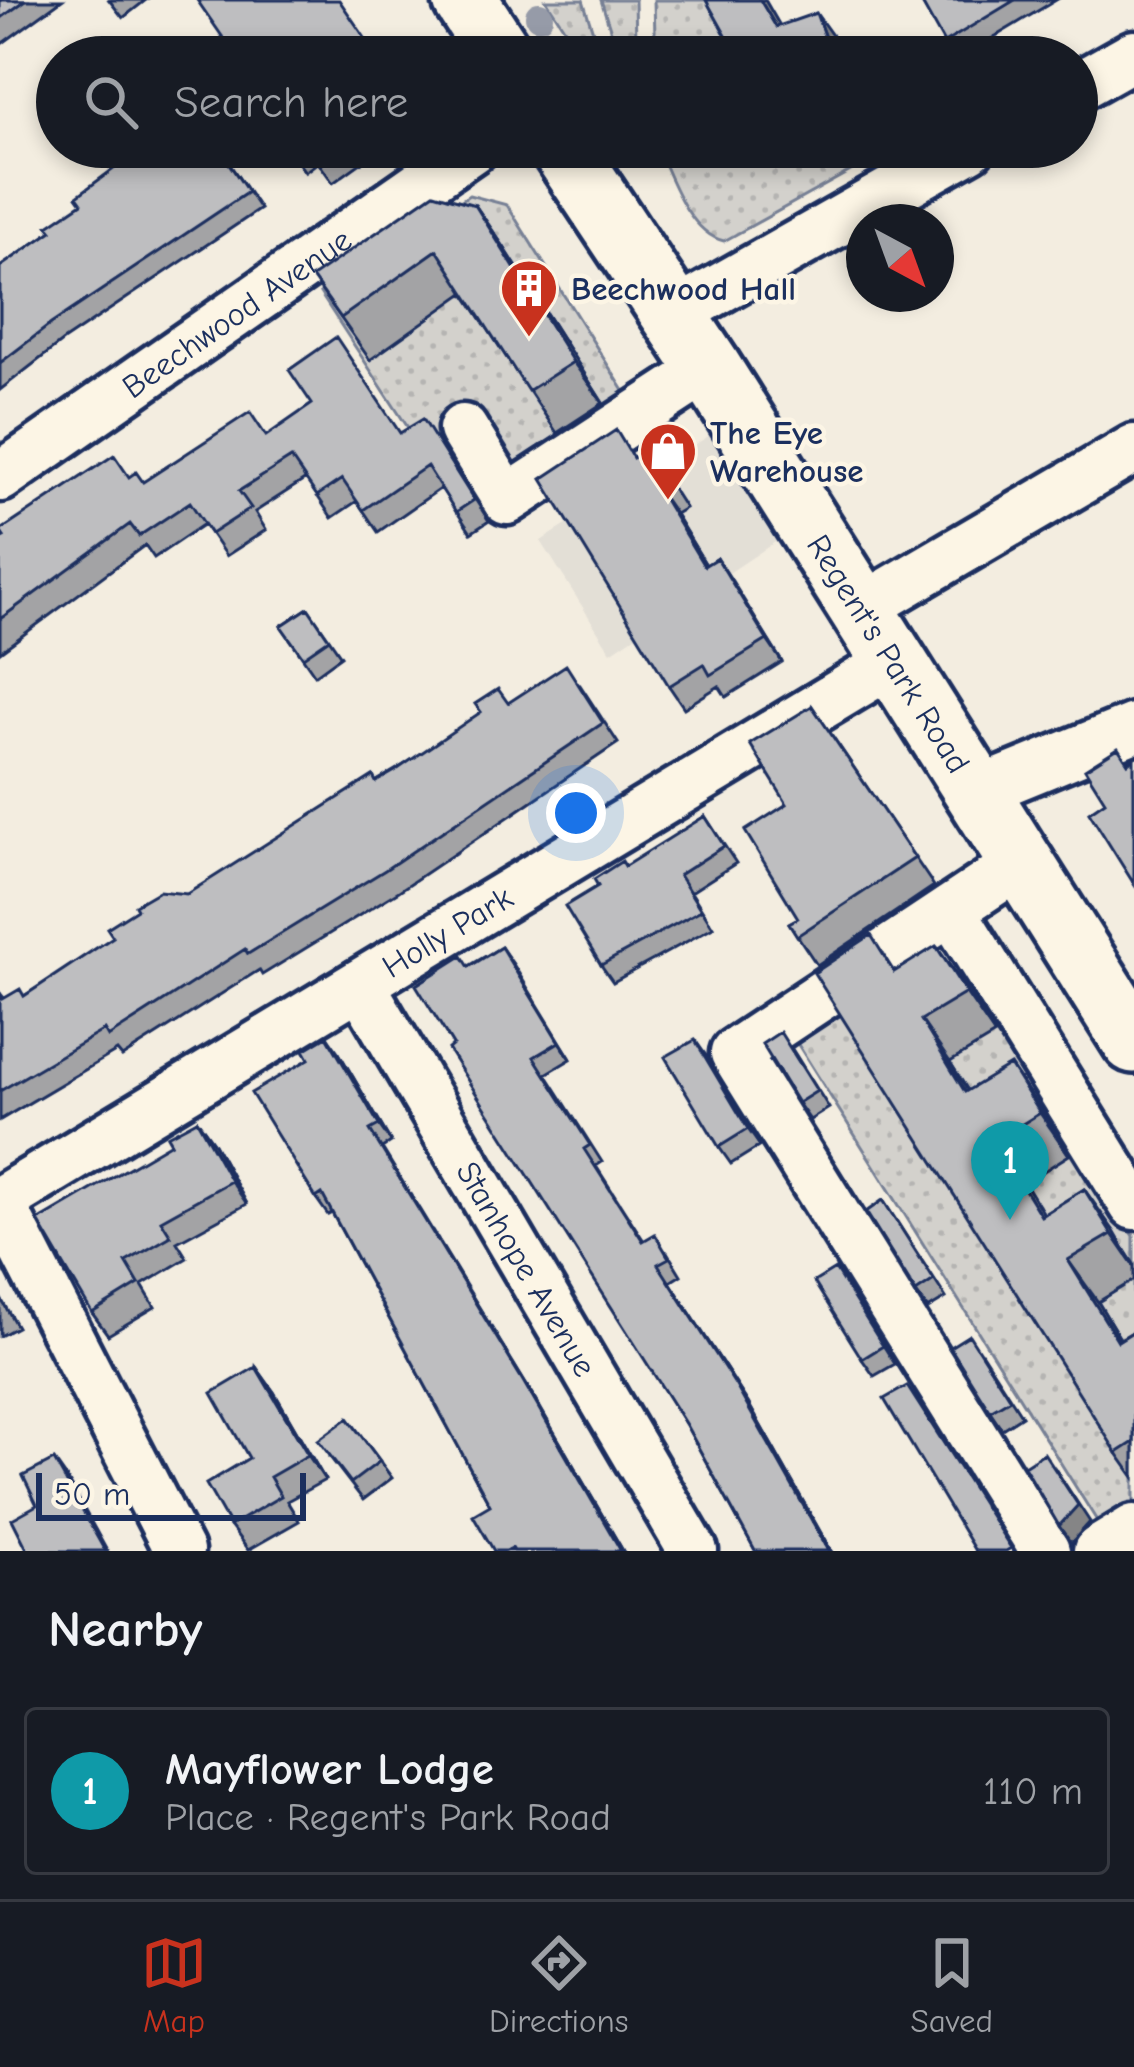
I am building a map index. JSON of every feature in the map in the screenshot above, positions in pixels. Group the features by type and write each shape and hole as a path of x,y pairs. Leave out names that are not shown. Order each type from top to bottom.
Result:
{"main road":[{"path":"465,0 488,36"},
{"name":"Regent's Park Road","path":"576,168 709,368 1134,1041"}],"street":[{"path":"1098,75 1134,55"},
{"name":"Beechwood Avenue","path":"0,477 445,168"},
{"path":"673,315 933,168"},
{"path":"463,429 508,500 709,368"},
{"path":"860,610 1134,448"},
{"name":"Holly Park","path":"0,1202 893,662"},
{"path":"975,793 1134,728"},
{"path":"1022,863 735,1053 1046,1551"},
{"path":"951,910 1134,1205"},
{"name":"Stanhope Avenue","path":"360,984 693,1551"},
{"path":"0,1202 179,1551"},
{"path":"1098,1551 1134,1528"}],"shaded area":[{"path":"546,0 583,0 594,36 569,36"},
{"path":"601,0 635,0 636,36 612,36"},
{"path":"654,0 706,0 726,36 655,36"},
{"path":"666,168 856,168 724,241 701,227"},
{"path":"469,195 507,205 633,405 509,486 464,417 420,446 320,293"},
{"path":"739,417 790,532 611,652 541,541"},
{"path":"946,938 1134,1236 1134,1513 1104,1532 792,1035"}],"building":[{"path":"0,0 26,0 0,19"},
{"path":"197,0 339,0 364,36 222,36"},
{"path":"706,0 760,0 776,27 816,13 824,36 726,36"},
{"path":"920,0 1015,0 956,36 940,36"},
{"path":"115,168 232,168 248,192 0,363 0,267 52,231 48,226 82,203 77,196"},
{"path":"434,193 475,205 573,362 528,391 437,250 341,318 312,277"},
{"path":"336,337 400,433 423,419 474,500 456,512 427,466 363,510 342,479 317,496 291,458 239,491 251,508 211,534 190,502 139,536 130,524 0,619 0,539 4,537 0,531 114,455 129,477 136,472 143,482 250,412 266,436 312,404 289,370"},
{"path":"616,430 633,458 647,450 669,485 659,491 704,566 717,558 767,640 710,675 704,664 669,686 542,479"},
{"path":"308,608 329,639 303,657 281,626"},
{"path":"566,665 603,723 385,870 248,954 245,949 108,1037 104,1030 0,1091 0,993 3,999 20,989 24,996 113,937 107,928 137,909 135,905 159,891 187,894 373,776 376,782 395,771 481,712 475,704 498,689 508,703"},
{"path":"812,706 915,858 797,936 789,923 798,918 745,831 787,804 750,744"},
{"path":"1118,748 1128,763 1134,758 1134,884 1089,812 1105,801 1085,769"},
{"path":"705,816 724,846 679,875 701,910 601,965 565,906 598,886 594,879 622,861 625,866"},
{"path":"871,935 894,972 936,946 966,993 921,1020 965,1092 1010,1065 1040,1113 995,1141 1041,1216 1084,1189 1112,1234 1068,1260 1118,1341 1134,1331 1134,1442 1117,1453 814,973"},
{"path":"501,947 559,1042 534,1057 590,1145 584,1149 643,1241 655,1234 669,1258 658,1264 736,1386 829,1551 755,1551 686,1425 448,1049 453,1045 416,985 462,956 469,967"},
{"path":"780,1032 817,1091 798,1103 762,1044"},
{"path":"327,1036 379,1125 370,1130 621,1551 494,1551 473,1515 490,1505 322,1194 316,1198 251,1093 309,1059 304,1050"},
{"path":"695,1040 748,1129 719,1147 665,1057"},
{"path":"197,1120 231,1181 161,1220 171,1236 126,1262 139,1284 92,1313 38,1221 171,1143 167,1136"},
{"path":"883,1200 934,1280 916,1292 866,1212"},
{"path":"835,1269 883,1346 862,1359 814,1282"},
{"path":"969,1335 1010,1399 990,1411 950,1347"},
{"path":"256,1367 308,1455 270,1477 281,1496 230,1526 206,1484 249,1458 212,1393"},
{"path":"907,1386 1011,1548 975,1551 884,1399"},
{"path":"348,1418 380,1461 351,1483 318,1440"},
{"path":"1044,1453 1078,1505 1059,1526 1024,1466"},
{"path":"54,1460 105,1551 28,1551 12,1519 37,1505 23,1476"}],"place":[{"name":"Beechwood Hall","path":"529,339"},
{"name":"The Eye Warehouse","path":"668,502"},
{"name":"Mayflower Lodge","path":"1010,1220"}]}
